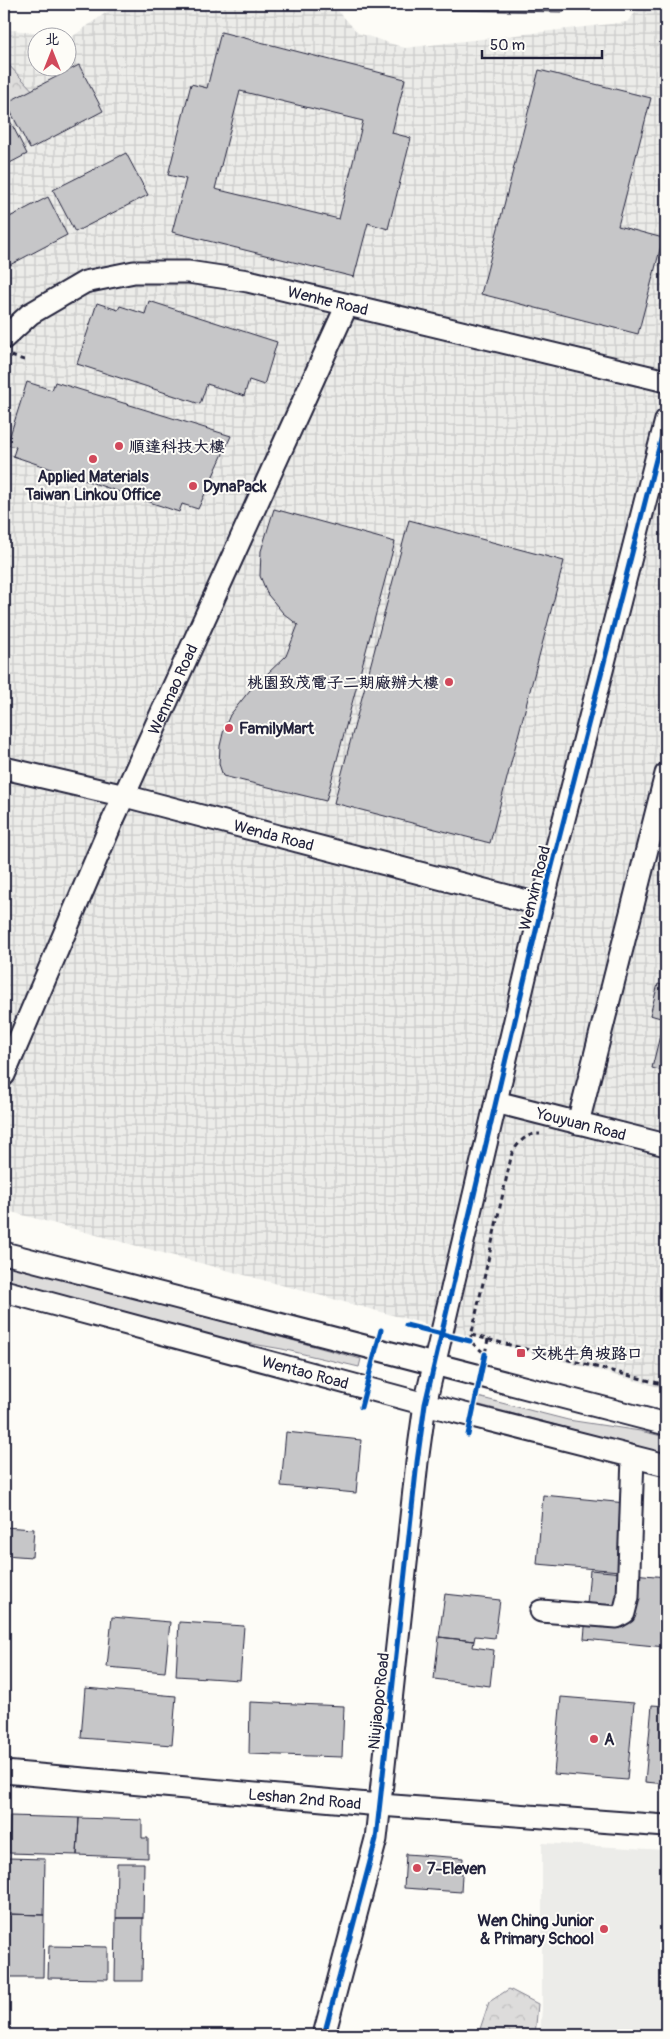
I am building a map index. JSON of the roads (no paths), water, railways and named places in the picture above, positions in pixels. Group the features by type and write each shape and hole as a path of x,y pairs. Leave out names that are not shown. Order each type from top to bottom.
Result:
{"street":[{"name":"Wenhe Road","path":"7,347 30,314 85,282 134,272 188,272 248,281 666,381"},
{"name":"Wenmao Road","path":"4,1075 125,796 346,305"},
{"name":"Wenxin Road","path":"434,1364 542,905 666,420"},
{"name":"Wenda Road","path":"4,768 125,796 542,905"},
{"path":"578,1123 666,774"},
{"name":"Youyuan Road","path":"496,1102 666,1145"},
{"path":"4,1253 666,1424"},
{"name":"Wentao Road","path":"4,1291 426,1404 666,1465"},
{"name":"Niujiaopo Road","path":"324,2035 373,1855 416,1472 434,1364"},
{"path":"540,1611 617,1617 624,1613 628,1597 633,1457"},
{"name":"Leshan 2nd Road","path":"4,1772 380,1805 666,1826"}],"place":[{"name":"順達科技大樓","path":"119,446"},
{"name":"Applied Materials Taiwan Linkou Office","path":"93,459"},
{"name":"DynaPack","path":"193,486"},
{"name":"桃園致茂電子二期廠辦大樓","path":"449,682"},
{"name":"FamilyMart","path":"229,728"},
{"name":"文桃牛角坡路口","path":"521,1353"},
{"name":"A","path":"594,1739"},
{"name":"7-Eleven","path":"417,1868"},
{"name":"Wen Ching Junior & Primary School","path":"604,1929"}]}
